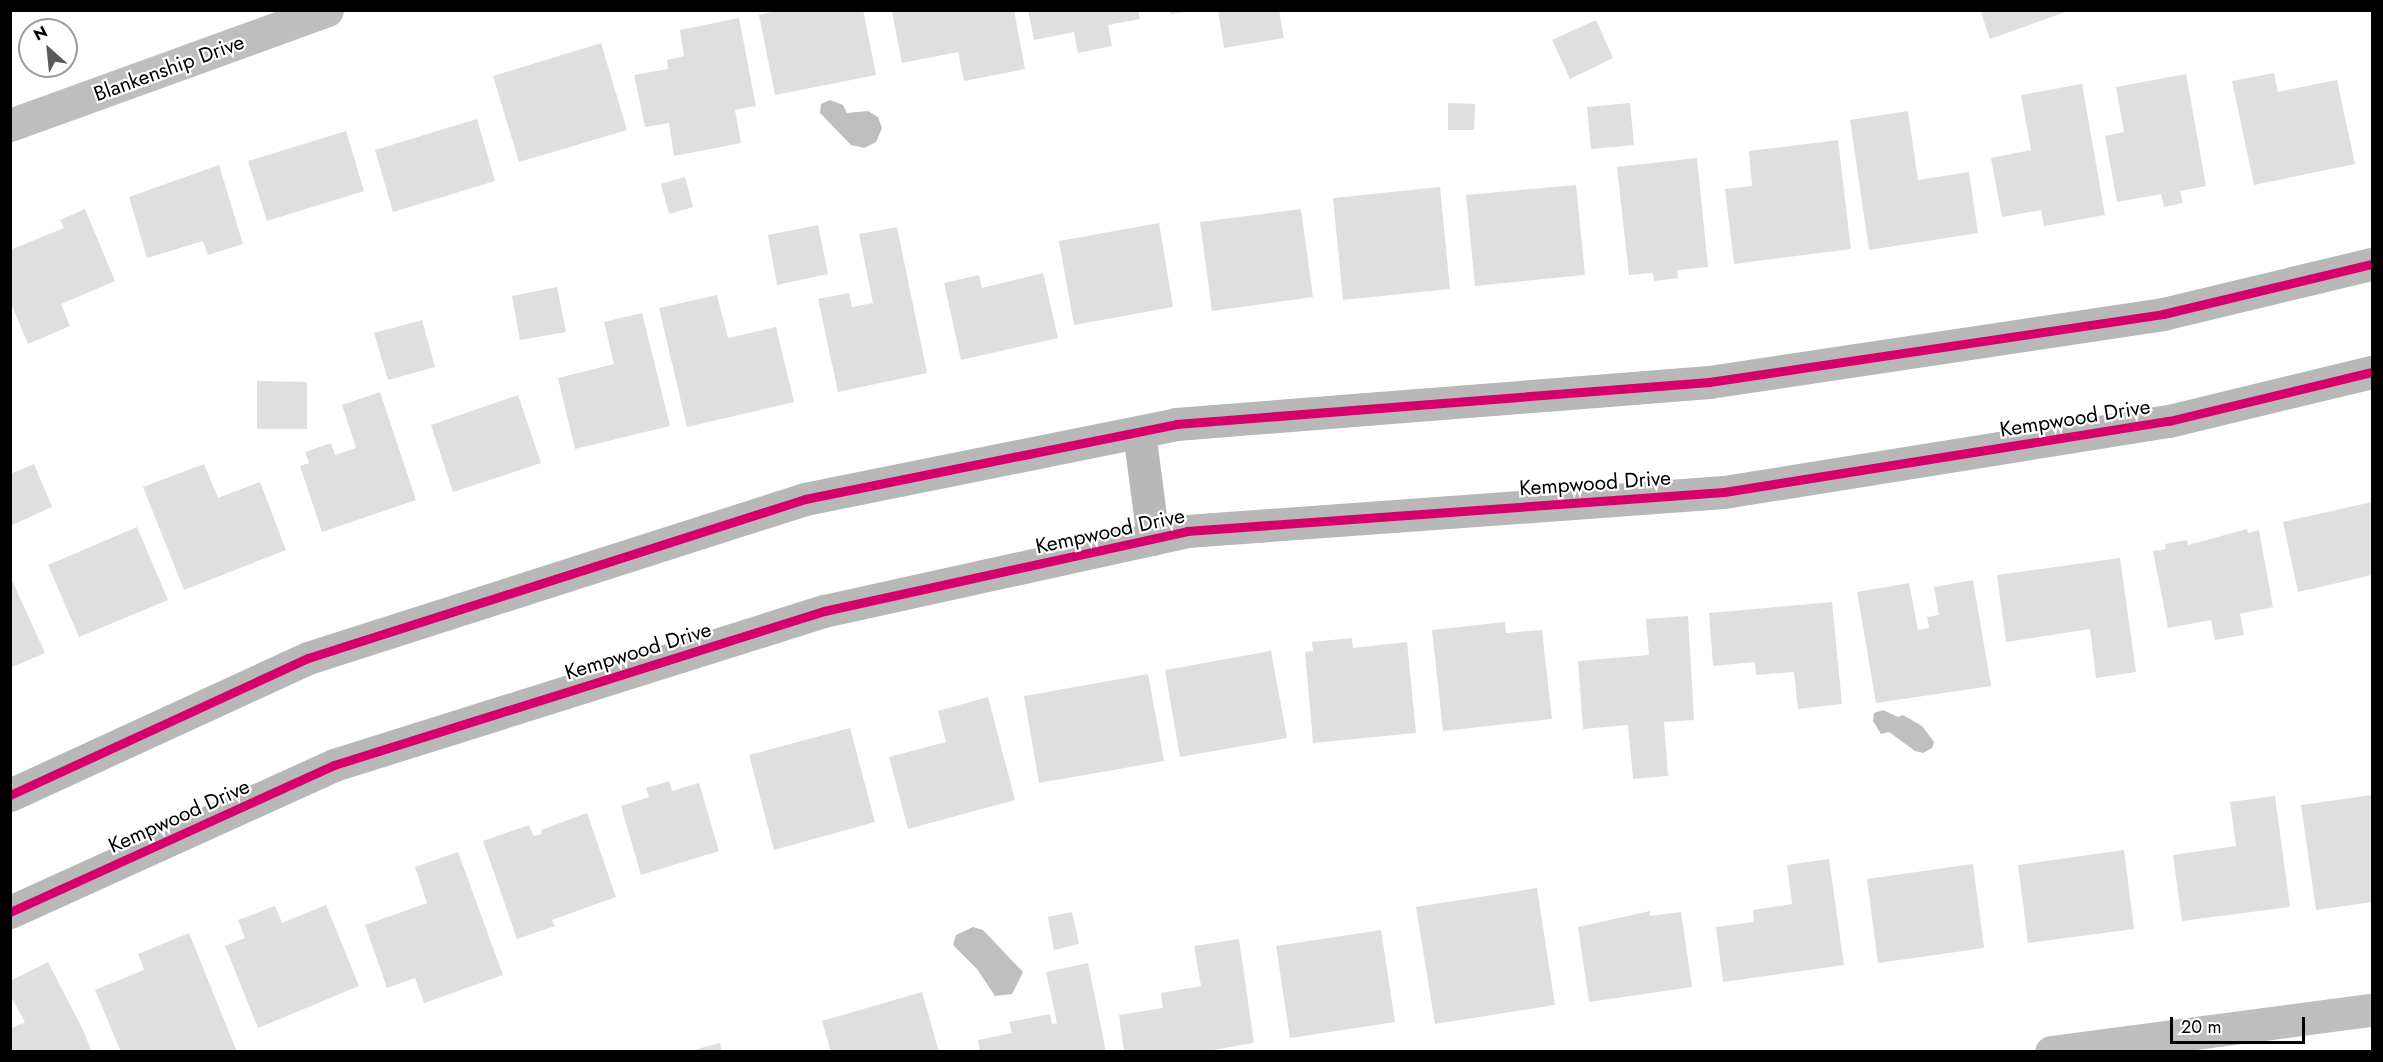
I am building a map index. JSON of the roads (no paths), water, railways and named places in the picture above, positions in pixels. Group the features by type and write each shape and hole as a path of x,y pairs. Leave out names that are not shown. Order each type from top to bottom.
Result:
{"main road":[{"path":"10,795 308,658 805,500 1176,424 1709,382 2163,315 2373,264"},
{"name":"Kempwood Drive","path":"10,912 334,765 824,611 1187,531 1724,492 2169,421 2373,372"},
{"path":"1139,432 1154,538"}],"street":[{"name":"Blankenship Drive","path":"10,125 327,10"},
{"path":"2051,1052 2373,1010"}]}
